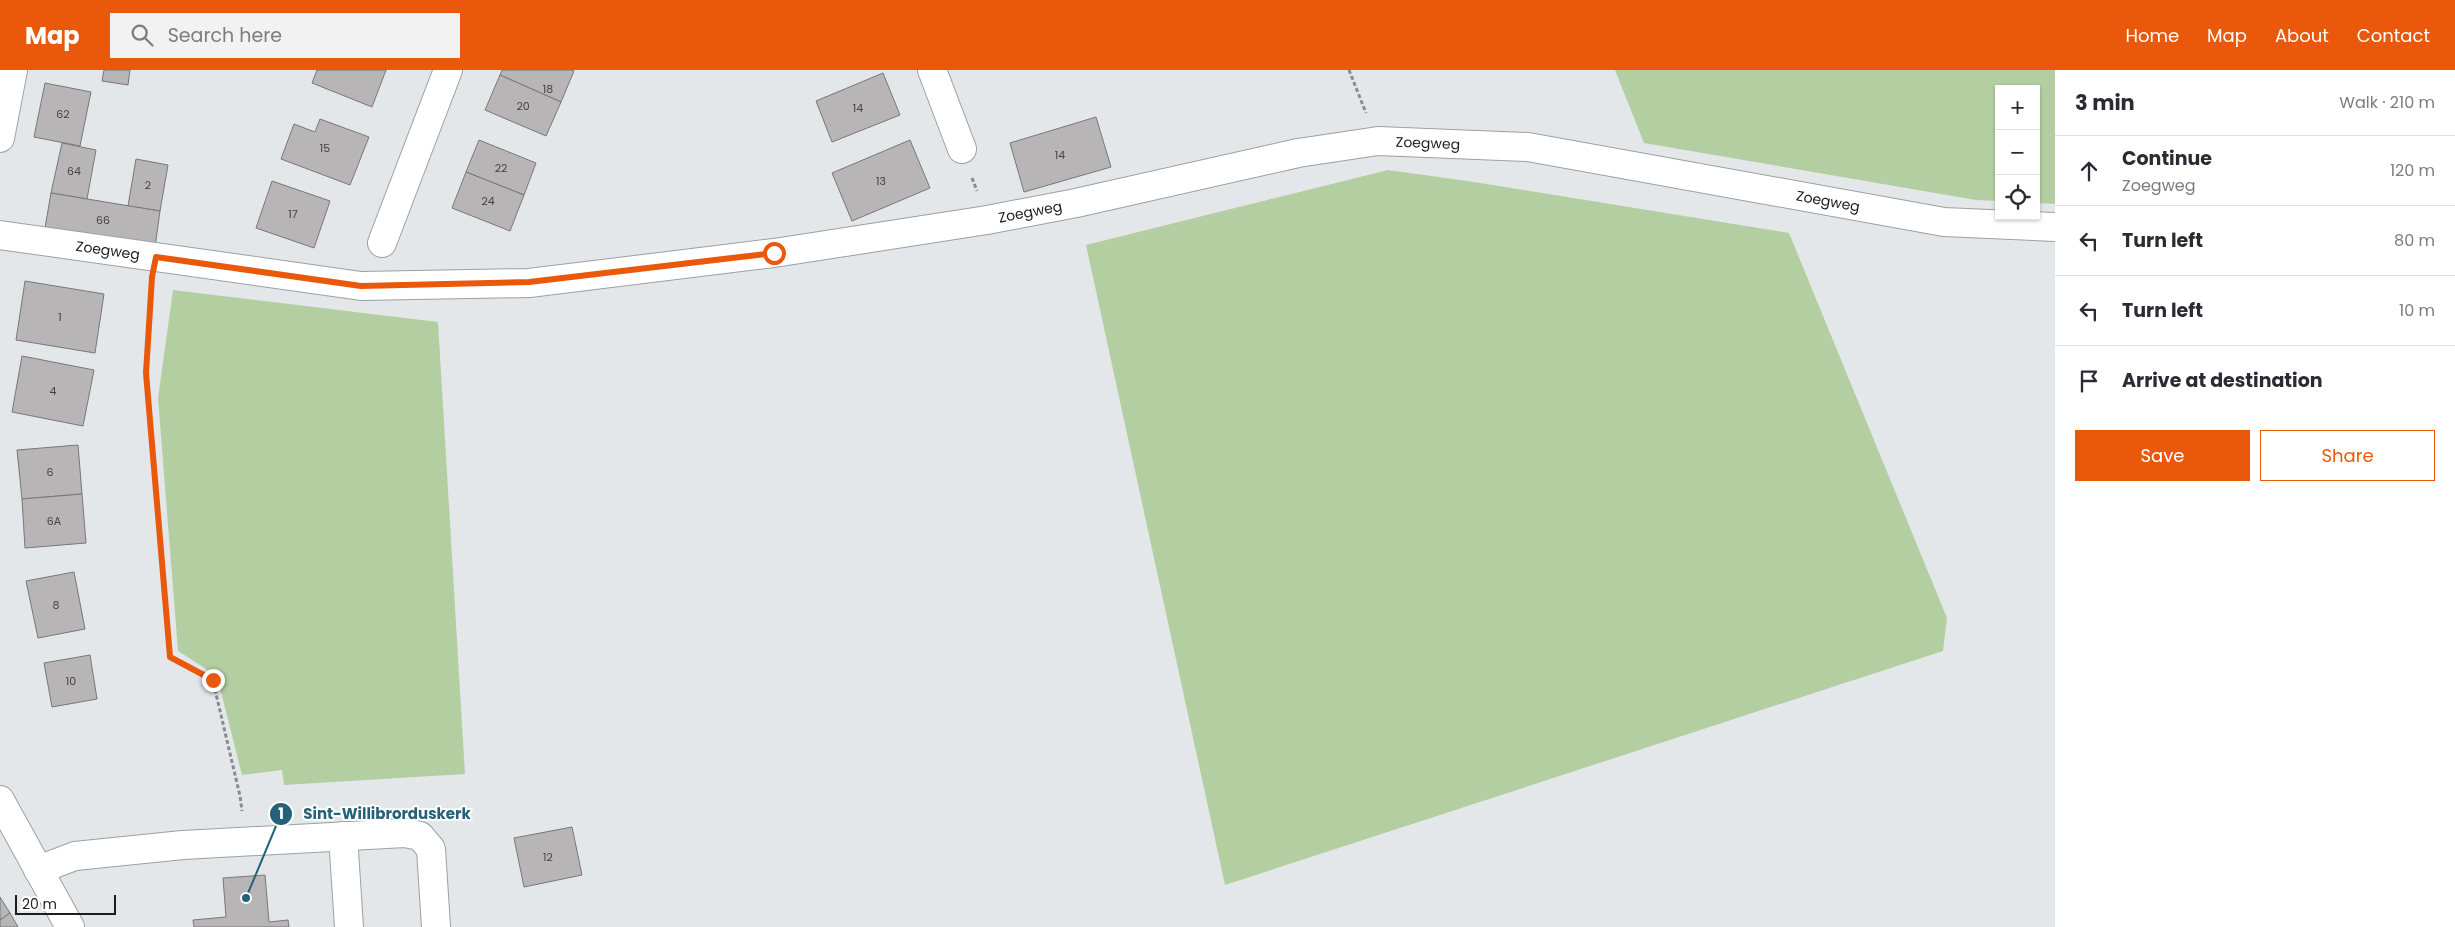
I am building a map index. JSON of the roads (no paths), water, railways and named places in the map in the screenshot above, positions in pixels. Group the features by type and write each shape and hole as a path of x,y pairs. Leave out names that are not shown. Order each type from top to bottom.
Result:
{"street":[{"path":"0,138 13,70"},
{"path":"382,243 448,70"},
{"path":"932,70 962,149"},
{"name":"Zoegweg","path":"0,235 361,286 529,282 774,253 987,220 1076,203 1298,153 1378,141 1528,147 1944,222 2055,227"},
{"path":"0,800 70,927"},
{"path":"38,870 75,856 244,842 405,833 420,836 431,849 436,927"},
{"path":"343,836 349,927"}],"place":[{"name":"Sint-Willibrorduskerk","path":"246,898"}]}
